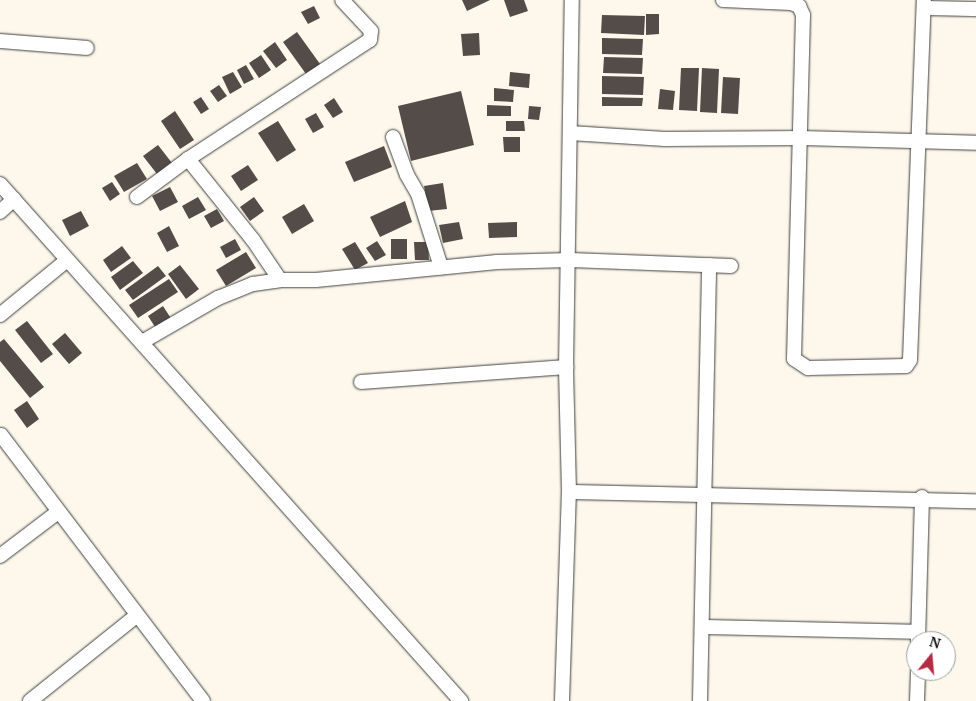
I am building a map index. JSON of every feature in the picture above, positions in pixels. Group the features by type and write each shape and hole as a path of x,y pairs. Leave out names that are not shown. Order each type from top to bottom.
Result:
{"street":[{"path":"137,197 188,159 370,40 371,31 342,0"},
{"path":"562,701 570,492 566,367 570,260 572,0"},
{"path":"723,0 799,6 803,15 802,138 794,359 808,368 906,366 910,360 917,141 924,4 976,9"},
{"path":"0,42 87,48"},
{"path":"570,133 665,139 802,138 976,143"},
{"path":"392,137 407,175 418,194 441,267"},
{"path":"188,159 253,240 280,280"},
{"path":"0,184 66,261 142,342 461,701"},
{"path":"0,212 14,199"},
{"path":"142,342 218,298 254,284 280,280 316,280 441,267 570,260 731,266"},
{"path":"0,315 66,261"},
{"path":"700,701 709,265"},
{"path":"361,382 566,367"},
{"path":"1,435 136,616 203,701"},
{"path":"570,492 922,497 976,501"},
{"path":"918,631 922,497"},
{"path":"0,556 58,512"},
{"path":"30,701 136,616"},
{"path":"702,627 906,636"},
{"path":"917,701 918,681"}],"building":[{"path":"462,0 490,0 467,11"},
{"path":"504,0 524,0 528,11 510,17"},
{"path":"314,6 320,18 308,24 301,12"},
{"path":"646,14 659,14 659,34 646,35"},
{"path":"602,15 645,16 644,35 601,33"},
{"path":"297,32 320,64 306,74 283,42"},
{"path":"479,33 480,55 463,56 461,34"},
{"path":"602,38 643,39 642,55 602,54"},
{"path":"275,42 287,60 276,68 263,51"},
{"path":"261,55 271,70 259,78 249,63"},
{"path":"604,57 643,58 642,74 603,73"},
{"path":"246,65 254,79 244,84 237,70"},
{"path":"681,68 699,68 697,111 679,110"},
{"path":"702,68 719,69 717,113 700,112"},
{"path":"233,72 242,87 230,94 222,77"},
{"path":"510,72 530,74 529,88 509,86"},
{"path":"602,76 644,77 643,95 602,94"},
{"path":"723,77 740,78 738,114 721,113"},
{"path":"219,85 227,96 218,102 210,91"},
{"path":"494,88 514,90 513,102 494,101"},
{"path":"660,89 675,91 673,110 658,109"},
{"path":"461,91 474,145 411,161 398,106"},
{"path":"201,97 209,109 201,114 193,102"},
{"path":"602,97 643,98 642,106 602,106"},
{"path":"334,98 343,112 333,118 324,105"},
{"path":"487,105 511,106 511,116 487,116"},
{"path":"529,106 541,107 539,120 528,119"},
{"path":"175,111 194,140 180,149 161,121"},
{"path":"316,113 324,127 313,133 305,119"},
{"path":"278,121 296,150 277,162 258,133"},
{"path":"506,121 524,121 525,131 506,131"},
{"path":"503,137 520,137 520,152 504,152"},
{"path":"158,145 172,163 157,174 143,156"},
{"path":"384,146 392,167 354,182 345,162"},
{"path":"137,163 147,179 124,192 114,176"},
{"path":"248,165 258,180 241,191 231,176"},
{"path":"112,182 120,194 110,201 102,188"},
{"path":"443,183 447,209 428,211 424,186"},
{"path":"170,187 178,202 160,211 152,196"},
{"path":"198,197 206,210 189,219 182,206"},
{"path":"254,197 264,211 250,221 240,207"},
{"path":"405,201 412,222 380,237 370,217"},
{"path":"304,204 314,221 292,234 282,217"},
{"path":"217,209 224,221 211,228 204,216"},
{"path":"81,211 89,226 70,236 62,220"},
{"path":"459,222 463,239 443,243 439,225"},
{"path":"517,222 517,237 489,238 488,223"},
{"path":"169,226 179,246 167,252 157,233"},
{"path":"235,239 241,250 226,258 220,247"},
{"path":"391,239 407,239 407,259 391,259"},
{"path":"377,241 386,255 375,261 366,248"},
{"path":"355,242 368,263 355,270 342,249"},
{"path":"414,242 428,242 429,260 415,260"},
{"path":"122,246 131,258 111,272 103,260"},
{"path":"246,252 256,268 226,286 216,270"},
{"path":"133,261 143,273 120,290 111,277"},
{"path":"180,265 199,289 186,299 168,274"},
{"path":"158,266 166,276 133,300 125,290"},
{"path":"169,279 178,292 138,318 129,305"},
{"path":"163,306 172,320 157,330 148,316"},
{"path":"27,321 53,354 41,363 15,330"},
{"path":"65,333 82,353 69,364 52,344"},
{"path":"4,339 44,387 30,398 0,361 0,342"},
{"path":"27,401 39,419 27,428 14,410"}]}
